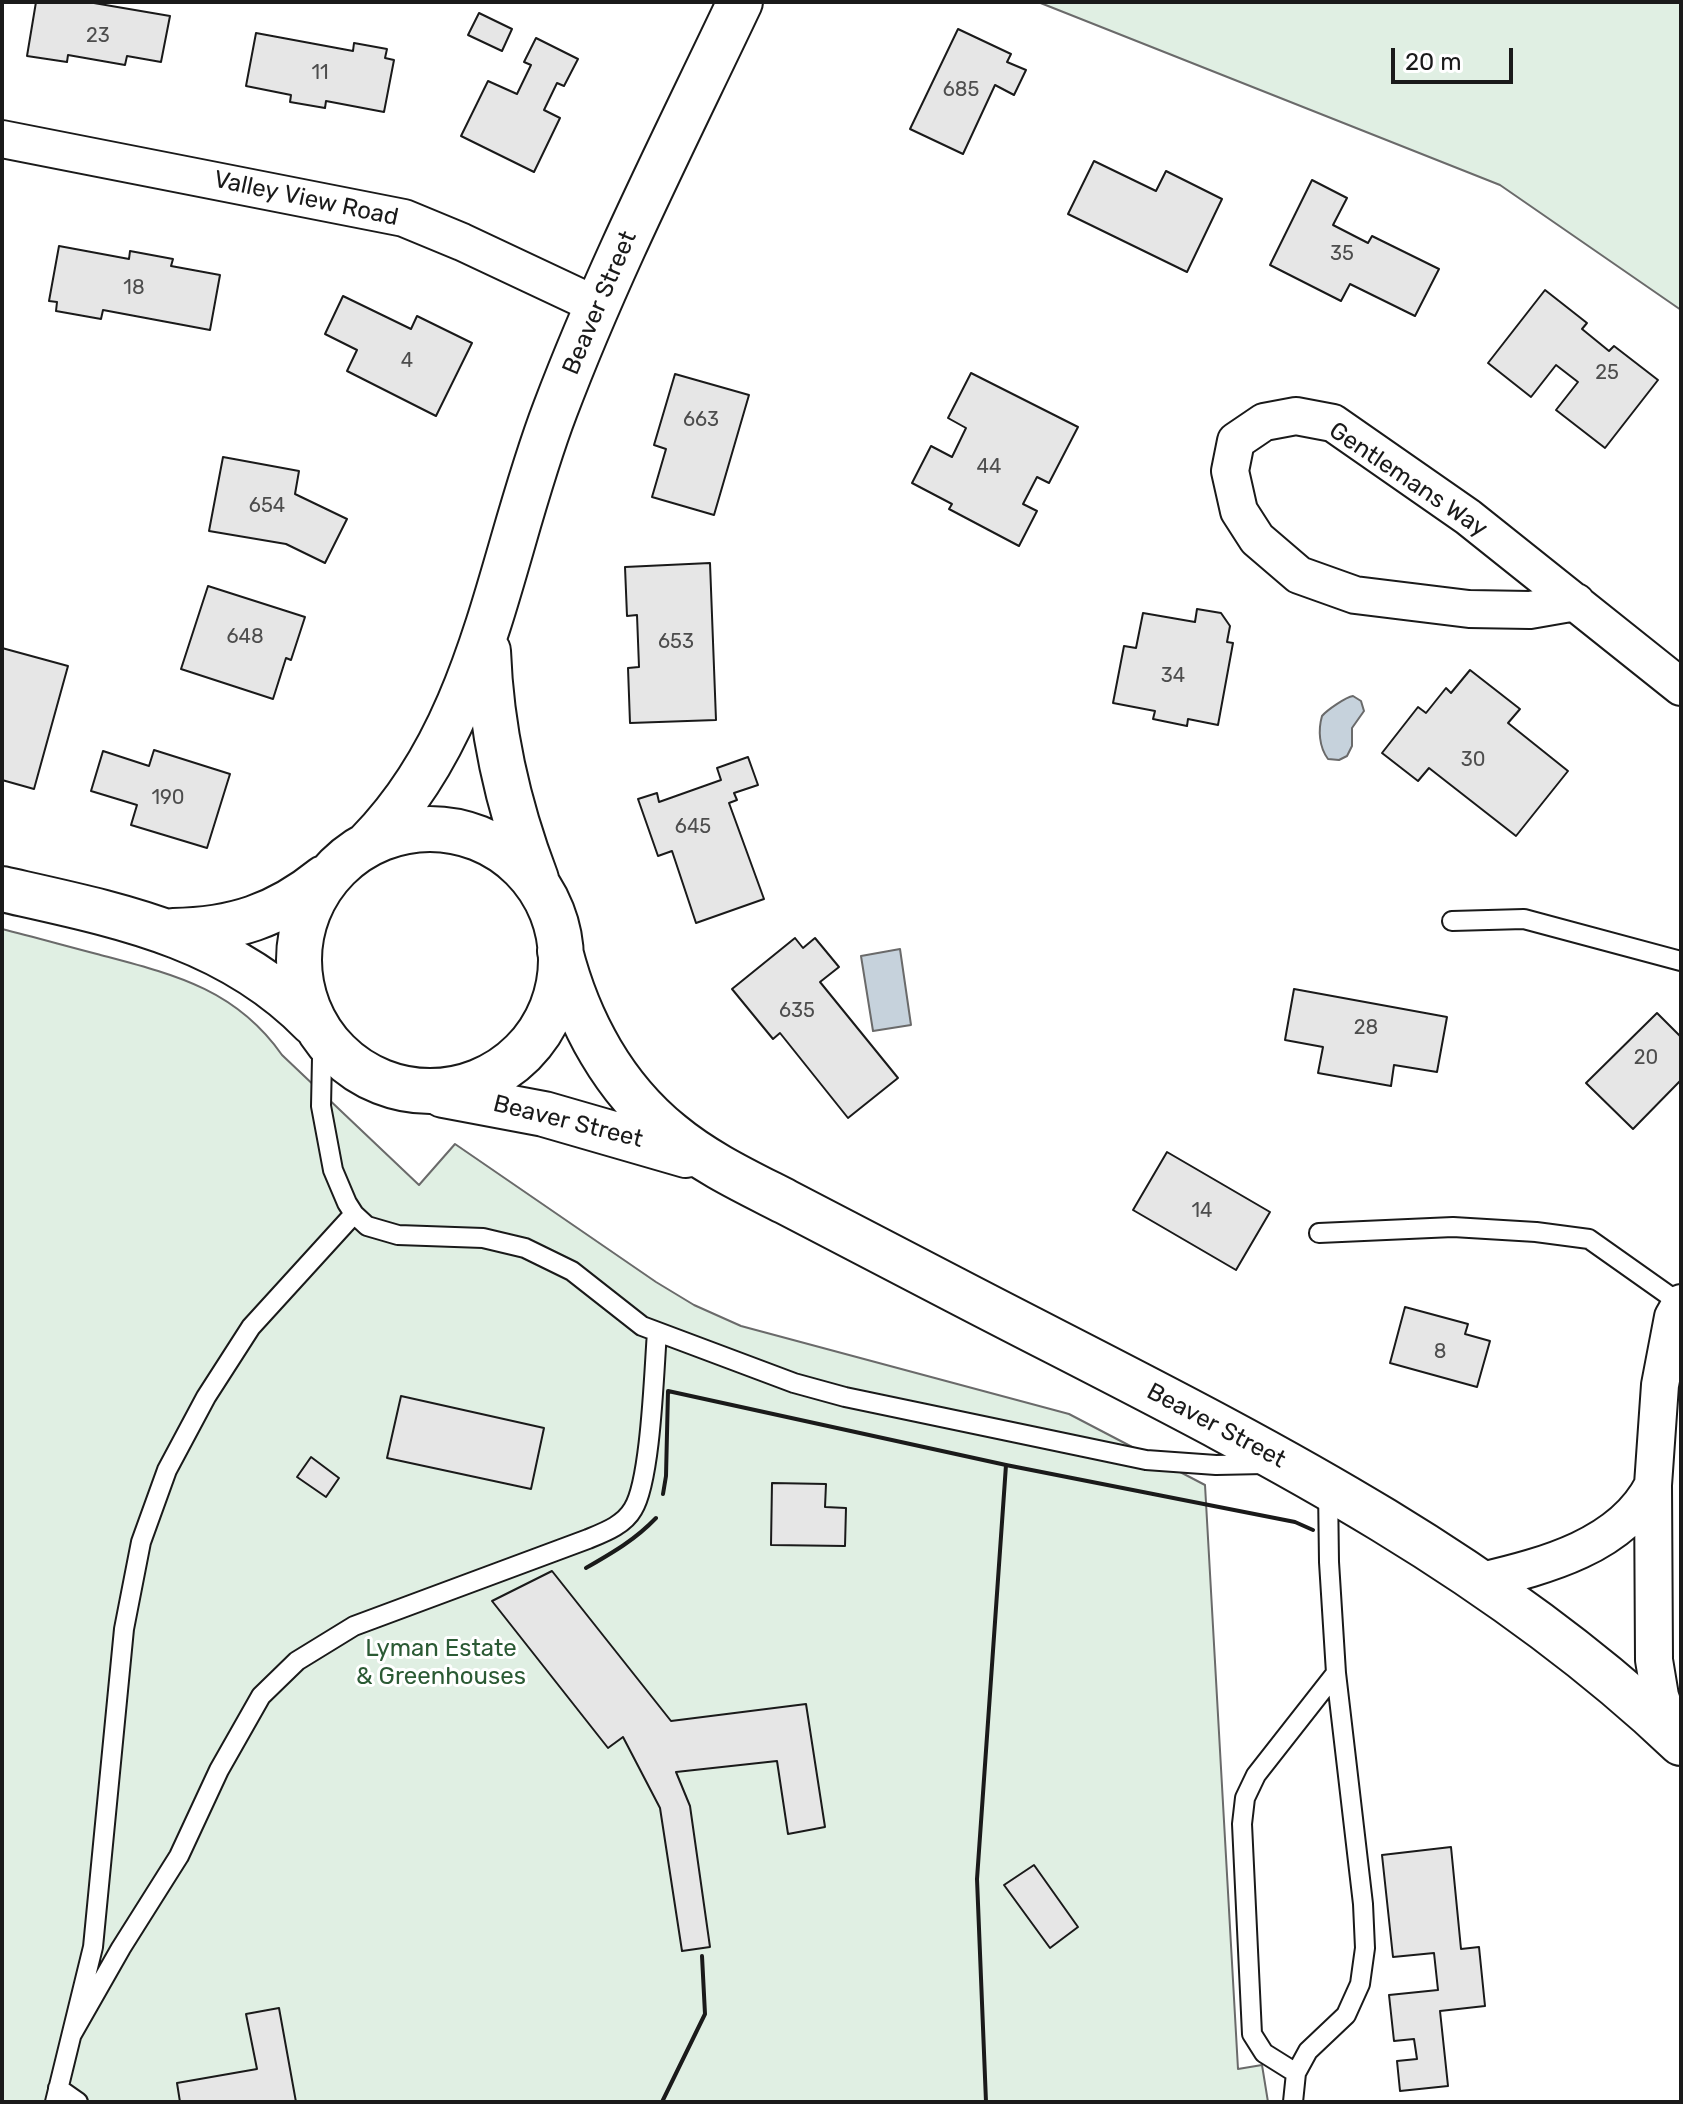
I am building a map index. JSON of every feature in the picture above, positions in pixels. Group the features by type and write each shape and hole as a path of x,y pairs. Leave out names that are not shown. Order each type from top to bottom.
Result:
{"main road":[{"name":"Beaver Street","path":"351,857 405,804 455,718 491,617 521,508 596,305 740,2"},
{"name":"Beaver Street","path":"491,617 488,649 492,717 518,829 542,893"},
{"path":"2,889 166,931 228,957 295,1004 340,1057 357,1070 386,1084 417,1092 455,1090 507,1067 534,1041 552,1007 559,980 560,951 551,911 542,893 513,859 495,846 454,831 409,830 351,857 281,908 252,920 223,927 166,931"},
{"path":"318,1028 300,984 299,943 311,903 351,857"},
{"name":"Beaver Street","path":"560,951 569,985 606,1063 647,1112 670,1133 715,1165 1328,1486 1482,1581 1599,1669 1677,1740"},
{"name":"Beaver Street","path":"417,1092 486,1101 544,1114 715,1165"}],"street":[{"name":"Valley View Road","path":"2,139 404,218 596,305"},
{"name":"Gentlemans Way","path":"1576,602 1530,610 1469,609 1355,595 1299,575 1257,539 1239,511 1230,471 1236,441 1264,422 1285,418 1296,416 1333,423 1468,517 1576,602 1681,687"},
{"path":"1677,1740 1660,1696 1654,1660 1653,1485 1660,1385 1673,1317 1681,1304"},
{"path":"1482,1581 1531,1569 1604,1538 1635,1514 1653,1485"}],"lane":[{"path":"1452,921 1524,919 1681,961"},
{"path":"318,1028 324,1130 339,1188 354,1214 367,1226 382,1232 483,1238 525,1248 572,1271 626,1316 657,1332 794,1383 845,1397 1119,1455 1216,1465 1286,1462"},
{"path":"78,2102 57,2095 93,1947 124,1629 141,1542 167,1470 206,1397 251,1327 354,1214"},
{"path":"1319,1233 1453,1227 1589,1239 1681,1304"},
{"path":"72,2034 179,1856 219,1770 261,1696 297,1661 354,1626 588,1539 612,1528 628,1516 635,1507 647,1450 657,1332"},
{"path":"1293,2102 1296,2073 1308,2051 1346,2015 1360,1984 1365,1948 1363,1904 1336,1673 1328,1486"},
{"path":"1296,2073 1264,2053 1252,2034 1245,1798 1256,1775 1336,1673"}],"green space":[{"path":"1038,2 1681,2 1681,310 1500,185"},
{"name":"Lyman Estate & Greenhouses","path":"2,929 151,969 223,999 264,1032 282,1055 419,1185 455,1144 694,1305 741,1326 1069,1414 1205,1485 1238,2069 1262,2065 1268,2102 2,2102"}],"shaded area":[{"path":"1353,696 1361,701 1364,711 1352,728 1352,746 1347,756 1339,760 1328,759 1320,738 1322,716"},
{"path":"900,949 911,1025 873,1031 861,956"}],"building":[{"path":"36,2 88,2 170,16 161,62 127,56 125,65 68,55 67,62 27,56"},
{"path":"479,13 512,29 502,51 468,35"},
{"path":"958,29 1011,54 1007,62 1026,70 1014,95 995,85 963,154 910,129"},
{"path":"256,33 353,51 354,43 387,49 385,58 394,60 384,112 326,101 325,108 290,102 291,95 246,86"},
{"path":"536,38 578,59 564,86 557,83 544,110 560,118 534,172 461,136 488,81 517,94 531,65 524,62"},
{"path":"1094,161 1156,191 1166,171 1222,199 1187,272 1068,214"},
{"path":"1312,180 1347,198 1333,225 1368,243 1372,236 1439,269 1415,316 1350,284 1341,301 1270,265"},
{"path":"59,246 129,259 130,251 173,259 171,266 220,275 210,330 103,310 101,319 56,311 57,302 49,301"},
{"path":"1545,290 1587,323 1582,329 1609,351 1614,346 1658,380 1605,448 1556,410 1578,382 1556,365 1531,397 1488,363"},
{"path":"343,296 411,329 417,316 472,343 436,416 347,371 357,350 325,334"},
{"path":"971,373 1078,427 1049,483 1037,477 1023,504 1037,511 1019,546 949,509 952,504 912,483 931,446 952,457 966,428 948,418"},
{"path":"675,374 749,395 714,515 652,497 666,449 654,445"},
{"path":"223,457 299,471 295,494 347,519 325,563 286,544 209,531"},
{"path":"710,563 716,720 630,723 628,668 639,667 637,615 627,616 625,567"},
{"path":"208,586 305,617 291,660 286,658 273,699 181,669"},
{"path":"1197,609 1221,613 1230,626 1227,642 1233,643 1218,725 1188,719 1187,726 1153,719 1155,711 1113,703 1124,646 1136,648 1143,613 1195,622"},
{"path":"2,648 68,666 34,789 2,780"},
{"path":"1470,670 1520,709 1508,723 1568,771 1516,836 1429,768 1418,781 1382,753 1418,707 1426,713 1446,688 1451,693"},
{"path":"154,750 230,774 207,848 131,825 137,805 91,791 103,751 149,766"},
{"path":"748,757 758,785 734,793 737,800 729,803 764,899 696,923 672,851 658,856 638,799 657,793 659,802 721,780 717,768"},
{"path":"795,938 803,948 815,938 839,967 820,982 898,1078 848,1118 780,1033 773,1039 732,989"},
{"path":"1294,989 1447,1017 1437,1072 1394,1065 1391,1086 1318,1073 1323,1047 1285,1040"},
{"path":"1657,1013 1681,1037 1681,1080 1633,1129 1586,1083"},
{"path":"1167,1152 1270,1212 1236,1270 1133,1210"},
{"path":"1405,1307 1468,1324 1465,1334 1490,1341 1477,1387 1390,1363"},
{"path":"401,1396 544,1428 531,1489 387,1458"},
{"path":"311,1457 339,1478 326,1497 297,1477"},
{"path":"772,1483 826,1484 825,1507 846,1508 845,1546 771,1545"},
{"path":"552,1571 671,1721 806,1704 825,1827 788,1834 777,1761 676,1772 690,1806 710,1947 682,1951 660,1808 623,1737 608,1748 492,1601"},
{"path":"1451,1847 1461,1949 1479,1947 1485,2006 1440,2011 1448,2086 1400,2091 1397,2061 1417,2059 1414,2039 1394,2041 1389,1995 1438,1990 1434,1953 1393,1957 1382,1855"},
{"path":"1034,1865 1078,1927 1050,1948 1004,1885"},
{"path":"279,2008 296,2102 180,2102 177,2083 257,2069 246,2014"}],"wall":[{"path":"663,1494 668,1391 1006,1465 1295,1522 1313,1530"},
{"path":"986,2102 977,1879 1006,1465"},
{"path":"586,1568 631,1540 656,1518"},
{"path":"662,2102 705,2014 702,1956"}]}
